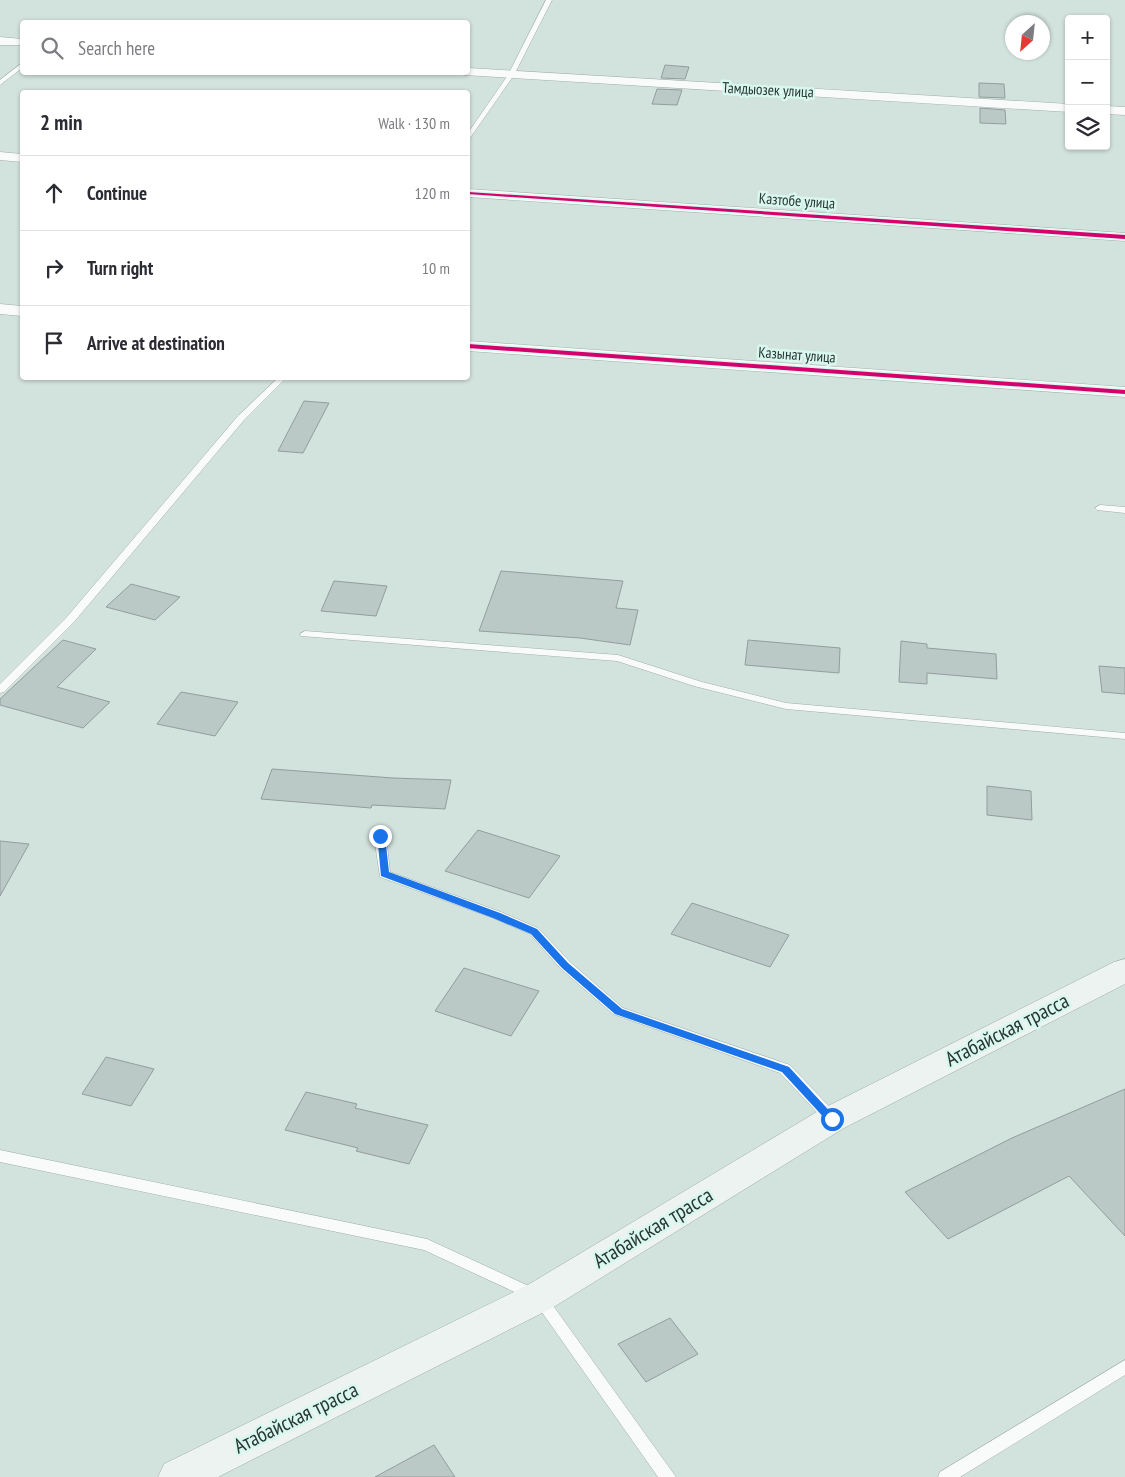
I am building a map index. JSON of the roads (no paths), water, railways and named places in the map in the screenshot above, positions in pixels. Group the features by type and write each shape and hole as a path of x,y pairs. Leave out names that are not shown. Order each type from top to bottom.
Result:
{"main road":[{"name":"Атабайская трасса","path":"178,1477 539,1297 832,1119 1125,970"}],"street":[{"path":"0,40 20,42"},
{"name":"Тамдыозек улица","path":"470,72 1065,108"},
{"path":"1110,110 1125,111"},
{"path":"0,156 20,158"},
{"name":"Казтобе улица","path":"470,193 1125,237"},
{"path":"0,309 20,311"},
{"name":"Казынат улица","path":"470,346 1125,392"}],"lane":[{"path":"470,134 511,75 549,0"},
{"path":"0,84 20,67"},
{"path":"0,690 70,620 241,418 280,380"},
{"path":"1100,508 1125,510"},
{"path":"304,634 618,658 698,684 786,706 1125,736"},
{"path":"380,836 384,874 497,915 534,932 565,965 618,1011 785,1069 832,1119"},
{"path":"0,1156 427,1245 539,1297 668,1477"},
{"path":"946,1477 1125,1367"}]}
